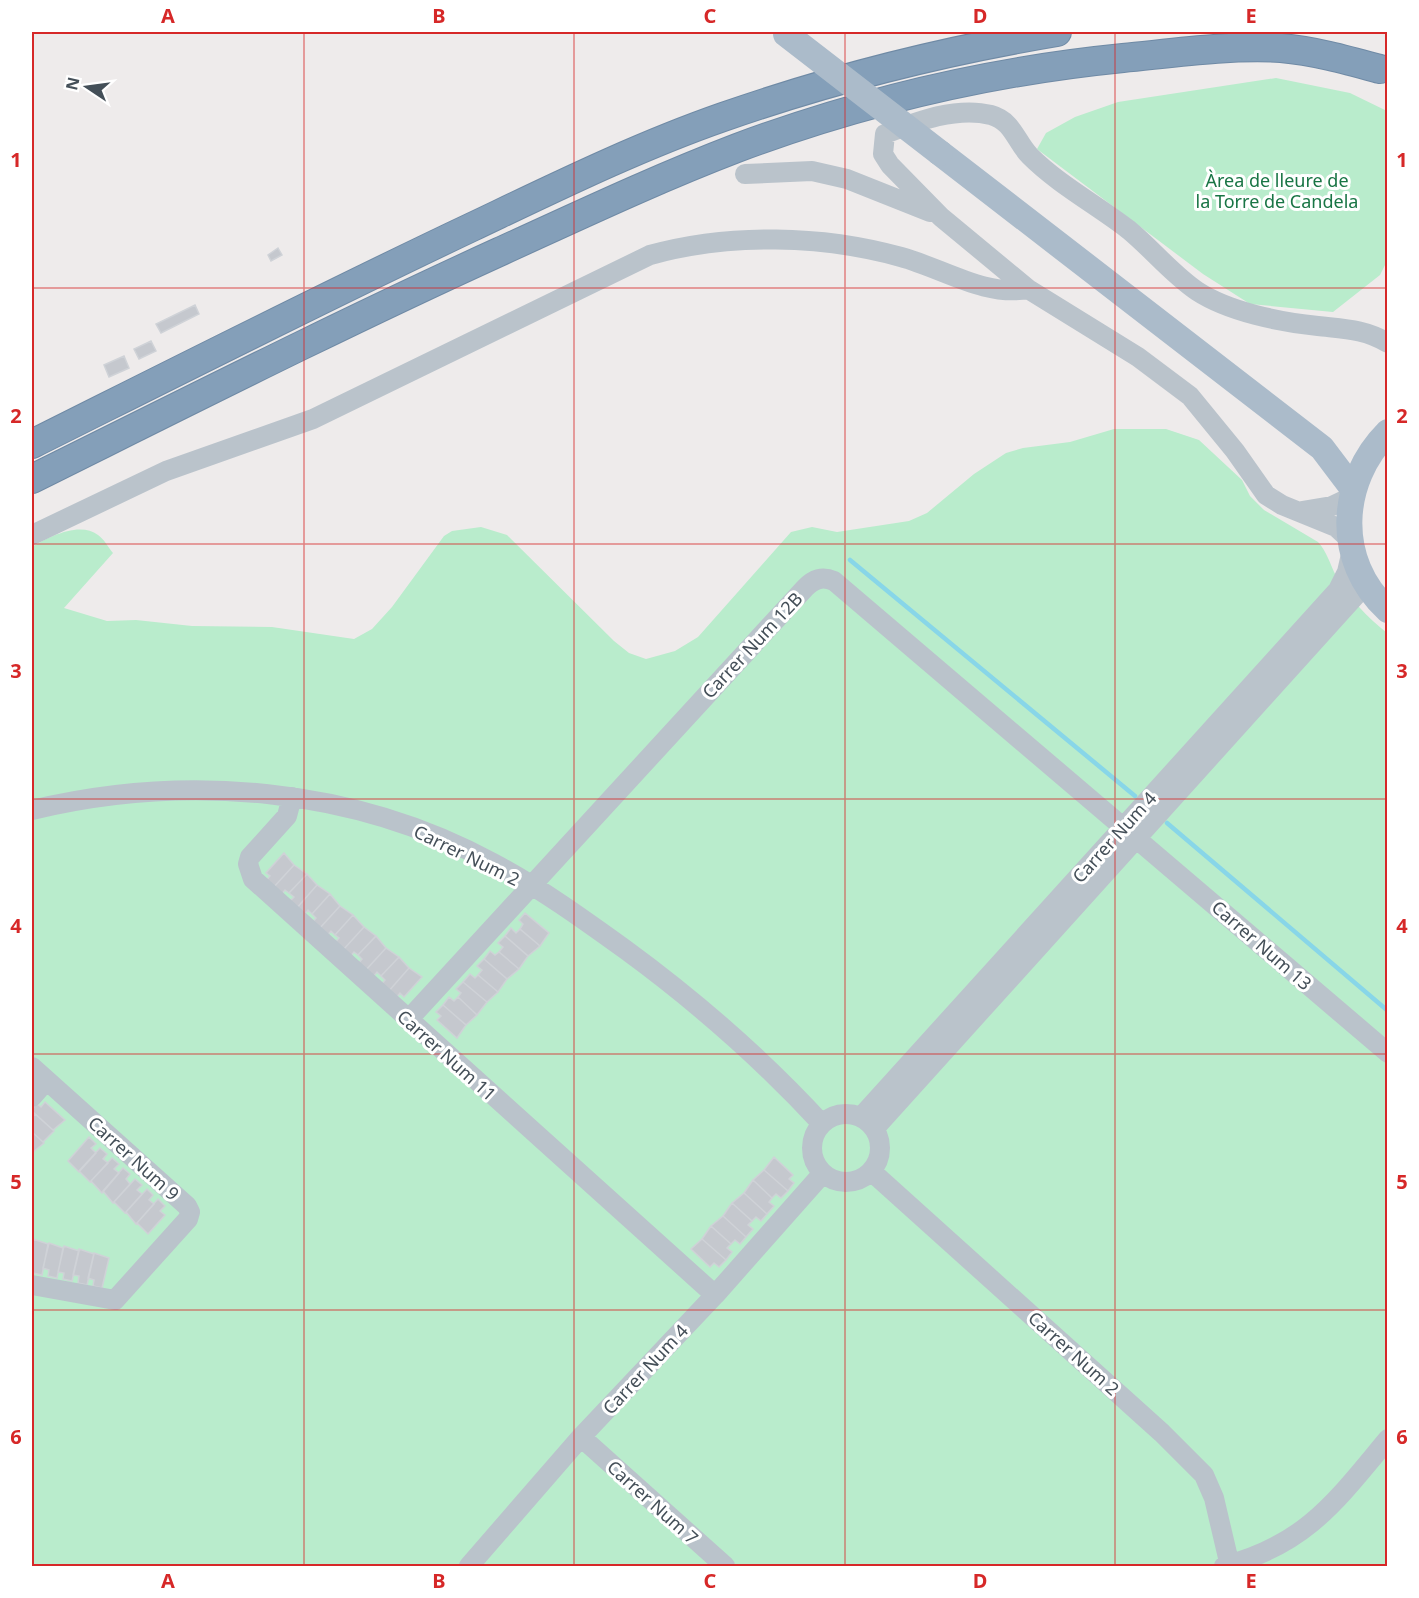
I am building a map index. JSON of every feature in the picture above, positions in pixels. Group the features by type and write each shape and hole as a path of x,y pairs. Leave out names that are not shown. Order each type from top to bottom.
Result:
{"highway":[{"path":"32,444 416,254 628,155 720,118 869,71 976,45 1057,32"},
{"path":"1290,32 1328,42 1384,71"},
{"path":"32,479 320,335 634,190 738,148 814,123 898,99 1025,70 1168,54 1279,48 1311,52 1384,71"}],"main road":[{"path":"785,33 1322,448 1352,493"},
{"path":"1322,448 1351,451 1385,435"},
{"path":"1385,435 1365,460 1352,493 1351,545 1366,584 1388,610"}],"street":[{"path":"1351,545 1336,527 1266,495 1235,451 1190,396 1138,357 1028,289 941,217 890,165 883,154 885,134 926,118 972,113 992,115 1010,125 1031,157 1129,231 1197,291 1250,314 1274,321 1352,328 1374,334 1388,343"},
{"path":"745,174 812,171 847,179 941,217"},
{"path":"32,535 166,471 313,418 650,255 677,248 763,241 855,246 911,260 974,284 1012,292 1028,289"},
{"path":"1299,512 1332,506 1352,493"},
{"name":"Carrer Num 4","path":"868,1123 1130,832 1338,590 1347,572 1351,545"},
{"name":"Carrer Num 12B","path":"408,1020 813,580 825,578 834,581 1130,832"},
{"name":"Carrer Num 4","path":"1130,832 1366,584"},
{"name":"Carrer Num 2","path":"32,810 97,797 155,791 225,790 292,797 343,808 417,829 493,863 531,886 672,984 765,1065 822,1124"},
{"name":"Carrer Num 11","path":"292,797 287,816 250,857 250,873 261,887 715,1295"},
{"name":"Carrer Num 13","path":"1130,832 1388,1053"},
{"name":"Carrer Num 9","path":"32,1067 188,1206 190,1212 188,1219 115,1300 32,1285"},
{"path":"32,1097 46,1081"},
{"path":"849,1114 868,1123 880,1142 880,1154 871,1171 860,1180 849,1183 838,1182 823,1173 813,1160 812,1148 813,1137 822,1124 838,1115 849,1114"},
{"name":"Carrer Num 2","path":"871,1171 1162,1433 1204,1475 1214,1498 1228,1566"},
{"name":"Carrer Num 4","path":"469,1566 581,1437 715,1295 823,1173"},
{"name":"Carrer Num 7","path":"581,1437 725,1566"},
{"path":"1228,1566 1264,1553 1311,1525 1330,1508 1388,1439"}],"green space":[{"name":"Àrea de lleure de la Torre de Candela","path":"1276,78 1350,93 1387,111 1387,261 1380,275 1333,312 1250,304 1203,274 1037,149 1046,133 1075,117 1118,102"},
{"path":"1114,429 1166,429 1199,440 1242,480 1250,496 1264,510 1318,542 1346,592 1387,633 1387,1566 32,1566 32,547 55,535 73,530 91,531 98,535 113,553 64,608 107,621 136,620 192,626 272,627 354,639 372,629 392,607 444,536 452,531 481,527 507,535 614,641 629,653 646,659 675,651 698,637 791,532 812,527 837,532 909,521 927,513 974,474 1006,453 1023,448 1070,442"}],"building":[{"path":"1336,172 1342,178 1336,184 1330,178"},
{"path":"278,248 282,255 271,261 268,255"},
{"path":"195,305 199,314 161,333 156,324"},
{"path":"151,341 156,351 139,359 134,349"},
{"path":"124,356 129,368 109,377 104,365"},
{"path":"284,853 294,865 273,888 266,881 270,876 266,873"},
{"path":"294,865 307,874 289,893 285,890 281,895 273,888"},
{"path":"307,874 317,885 296,909 289,902 294,897 289,893"},
{"path":"317,885 330,894 312,914 308,910 304,915 296,909"},
{"path":"330,894 340,906 319,929 312,923 316,918 312,914"},
{"path":"340,906 353,915 335,935 331,931 327,936 319,929"},
{"path":"525,913 549,933 540,946 520,929 523,924 519,920"},
{"path":"353,915 364,927 343,950 335,943 339,938 335,935"},
{"path":"364,927 376,936 358,955 354,952 350,957 343,950"},
{"path":"511,928 516,933 520,929 540,946 528,956 505,936"},
{"path":"376,936 386,948 365,971 358,964 362,959 358,955"},
{"path":"505,936 528,956 519,969 499,952 503,947 498,943"},
{"path":"386,948 399,957 381,976 377,972 373,977 365,971"},
{"path":"490,951 495,955 499,952 519,969 507,979 484,959"},
{"path":"399,957 409,968 388,992 381,985 385,980 381,976"},
{"path":"484,959 507,979 498,992 478,975 482,970 477,966"},
{"path":"409,968 422,977 404,997 400,993 396,998 388,992"},
{"path":"470,974 475,978 478,975 498,992 487,1002 463,982"},
{"path":"463,982 487,1002 477,1015 458,997 461,993 456,989"},
{"path":"449,997 454,1001 458,997 477,1015 466,1025 443,1005"},
{"path":"443,1005 466,1025 457,1038 437,1020 441,1016 436,1012"},
{"path":"45,1102 65,1120 53,1130 32,1111 36,1103 41,1107"},
{"path":"35,1114 54,1131 43,1142 32,1132 32,1118"},
{"path":"32,1132 44,1143 32,1153"},
{"path":"89,1137 96,1144 91,1148 96,1153 79,1172 68,1161"},
{"path":"100,1148 107,1154 103,1159 108,1163 90,1182 79,1171"},
{"path":"774,1157 793,1175 789,1179 794,1183 788,1191 764,1170"},
{"path":"112,1158 119,1164 114,1169 119,1173 102,1193 91,1181"},
{"path":"123,1168 130,1174 126,1179 130,1184 113,1203 103,1191"},
{"path":"764,1170 788,1191 781,1198 776,1194 772,1198 753,1180"},
{"path":"135,1179 142,1185 137,1190 142,1194 125,1213 114,1202"},
{"path":"753,1180 772,1198 769,1202 774,1206 767,1214 744,1193"},
{"path":"147,1189 153,1195 149,1200 154,1204 136,1224 126,1212"},
{"path":"744,1193 767,1214 761,1221 756,1217 752,1221 732,1203"},
{"path":"158,1199 165,1206 160,1211 165,1215 148,1234 137,1223"},
{"path":"732,1203 752,1221 748,1225 753,1229 746,1237 723,1216"},
{"path":"723,1216 746,1237 740,1244 735,1240 731,1244 711,1226"},
{"path":"711,1226 731,1244 727,1248 732,1252 726,1260 702,1239"},
{"path":"33,1239 48,1244 42,1275 33,1273"},
{"path":"702,1239 726,1260 719,1267 714,1263 710,1267 691,1249"},
{"path":"49,1243 63,1248 57,1278 48,1276 49,1270 43,1268"},
{"path":"64,1246 79,1251 72,1281 63,1279 64,1273 58,1272"},
{"path":"79,1249 94,1254 87,1285 78,1283 79,1276 73,1275"},
{"path":"94,1253 109,1258 102,1288 93,1286 94,1280 88,1278"}],"waterway":[{"path":"850,560 1135,796"},
{"path":"1167,823 1388,1011"}]}
